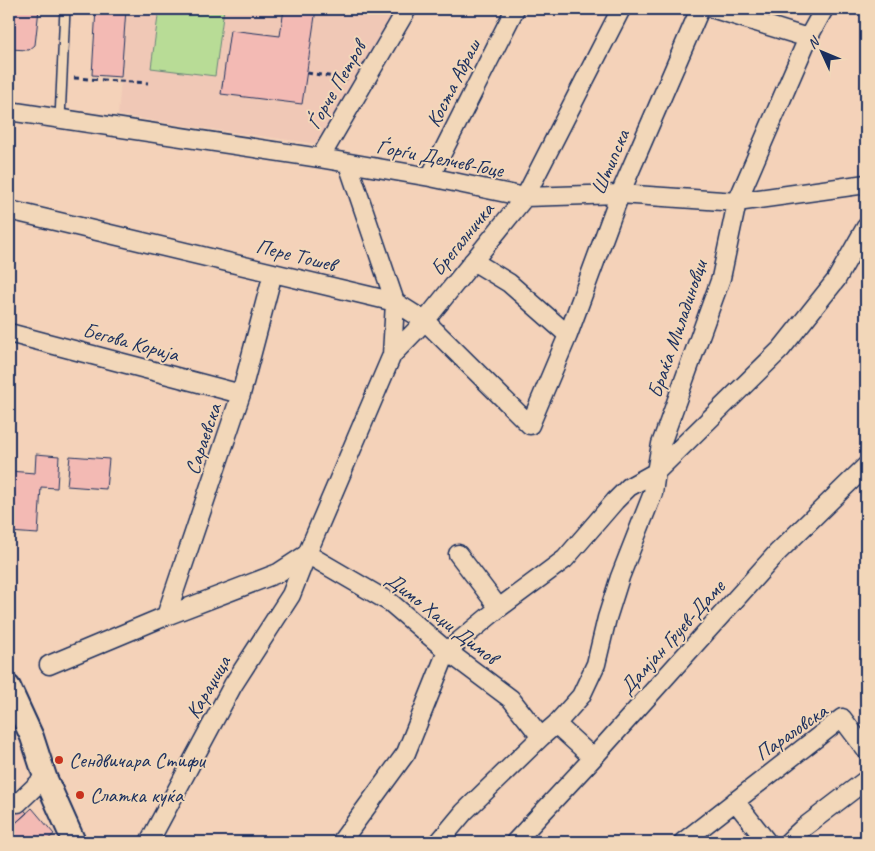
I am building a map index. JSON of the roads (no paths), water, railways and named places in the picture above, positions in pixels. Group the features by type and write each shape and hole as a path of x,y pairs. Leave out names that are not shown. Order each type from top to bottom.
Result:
{"street":[{"name":"Ѓорче Петров","path":"320,158 407,9"},
{"name":"Коста Абраш","path":"430,177 515,9"},
{"name":"Брегалничка","path":"392,355 426,321 525,197 621,9"},
{"name":"Штипска","path":"530,425 568,335 620,194 700,9"},
{"path":"714,9 808,38"},
{"name":"Браќа Миладиновци","path":"439,842 464,812 556,724 581,696 596,664 607,618 620,577 652,493 662,444 721,278 737,202 808,38 824,9"},
{"name":"Ѓорѓи Делчев-Гоце","path":"9,111 60,119 182,132 348,164 430,177 525,197 620,194 737,202 866,184"},
{"name":"Брегалничка","path":"307,554 392,355 395,302 348,164"},
{"name":"Пере Тошев","path":"9,210 395,302 426,321 530,425"},
{"path":"341,842 406,753 447,651 499,608 564,559 615,501 629,488 656,472 781,349 836,280 866,227"},
{"path":"473,261 508,283 568,335"},
{"name":"Сараевска","path":"166,616 241,394 273,273"},
{"name":"Бегова Корија","path":"9,333 241,394"},
{"name":"Дамјан Груев-Даме","path":"515,842 777,553 866,466"},
{"path":"50,666 166,616 278,573 307,554"},
{"name":"Караџица","path":"149,842 233,685 291,596 307,554"},
{"name":"Димо Хаџи Димов","path":"307,554 391,602 447,651 510,699 541,737"},
{"path":"458,554 499,608"},
{"path":"278,573 291,596"},
{"path":"9,687 32,737 45,777 74,842"},
{"path":"9,716 32,737"},
{"name":"Параловска","path":"683,842 842,718 866,750"},
{"path":"556,724 593,758"},
{"path":"18,803 45,777"},
{"path":"788,842 802,828 866,780"},
{"path":"735,801 767,842"}],"lane":[{"path":"60,119 65,9"}],"place":[{"name":"Сендвичара Стифи","path":"59,760"},
{"name":"Слатка куќа","path":"80,795"}]}
